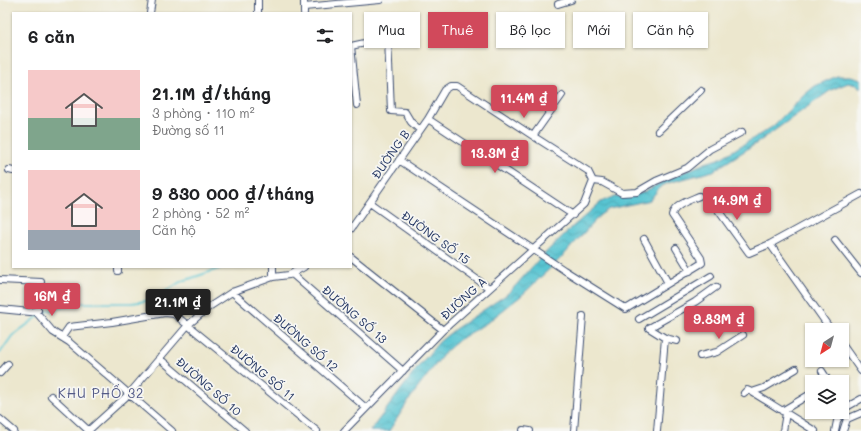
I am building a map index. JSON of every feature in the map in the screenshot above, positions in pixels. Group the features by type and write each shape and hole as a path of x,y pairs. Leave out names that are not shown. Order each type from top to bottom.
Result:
{"street":[{"path":"150,12 152,0"},
{"path":"258,0 258,12"},
{"path":"304,0 304,10 380,0"},
{"path":"558,4 571,0"},
{"path":"352,46 364,43"},
{"path":"388,48 391,110 405,112 411,122 420,130"},
{"path":"352,56 357,105"},
{"name":"ĐƯỜNG B","path":"352,228 428,119 445,90 451,86 457,86 533,136"},
{"path":"658,131 701,90"},
{"path":"562,95 533,136 588,171 593,181 602,182 622,193 637,192 656,181 687,168 710,149 742,132"},
{"path":"428,119 573,215"},
{"path":"399,160 564,270 626,309 702,263 703,261 672,215 672,212 676,208 699,196"},
{"name":"ĐƯỜNG A","path":"344,431 443,330 584,204 593,181"},
{"path":"710,199 749,253 770,244 861,194"},
{"name":"ĐƯỜNG SỐ 15","path":"370,202 489,288"},
{"path":"644,239 668,283"},
{"path":"835,240 861,273"},
{"path":"770,244 827,323"},
{"path":"676,248 690,271"},
{"path":"352,258 443,330"},
{"path":"273,268 273,277"},
{"path":"50,396 92,430 129,394 188,325 209,307 232,292 273,277 292,274 302,268"},
{"name":"ĐƯỜNG SỐ 13","path":"292,274 403,370"},
{"path":"639,319 711,276"},
{"path":"0,280 41,282"},
{"path":"677,341 665,338 649,328 695,302 716,287"},
{"name":"ĐƯỜNG SỐ 12","path":"232,292 366,408"},
{"path":"0,309 30,312 37,311 53,332 62,337 172,431"},
{"name":"ĐƯỜNG SỐ 11","path":"62,337 70,327 165,313 174,314 317,431"},
{"path":"574,431 584,316"},
{"path":"700,356 717,352 743,335"},
{"path":"657,431 665,338"},
{"path":"849,354 861,371"},
{"name":"ĐƯỜNG SỐ 10","path":"160,358 245,431"},
{"path":"0,373 8,364"},
{"path":"752,392 764,388 796,369"},
{"path":"822,371 824,375"},
{"path":"744,393 748,390 752,392 815,431"},
{"path":"784,412 805,398"},
{"path":"849,403 861,399"},
{"path":"783,431 784,412"},
{"path":"843,431 847,419 861,413"},
{"path":"0,419 14,431"},
{"path":"835,431 838,419"}],"water":[{"path":"837,76 851,76 861,79 861,88 848,83 831,90 757,143 713,171 668,183 660,187 650,200 609,209 600,215 562,257 521,296 488,322 459,340 445,352 411,397 389,431 370,431 418,367 439,342 455,329 506,295 539,259 601,202 610,198 642,193 662,182 705,163 719,159 772,127 815,86"}],"waterway":[{"path":"0,353 12,336 44,312 80,303 132,303 153,300 180,282 221,268"}],"district":[{"name":"KHU PHỐ 32","path":"101,392"}]}
